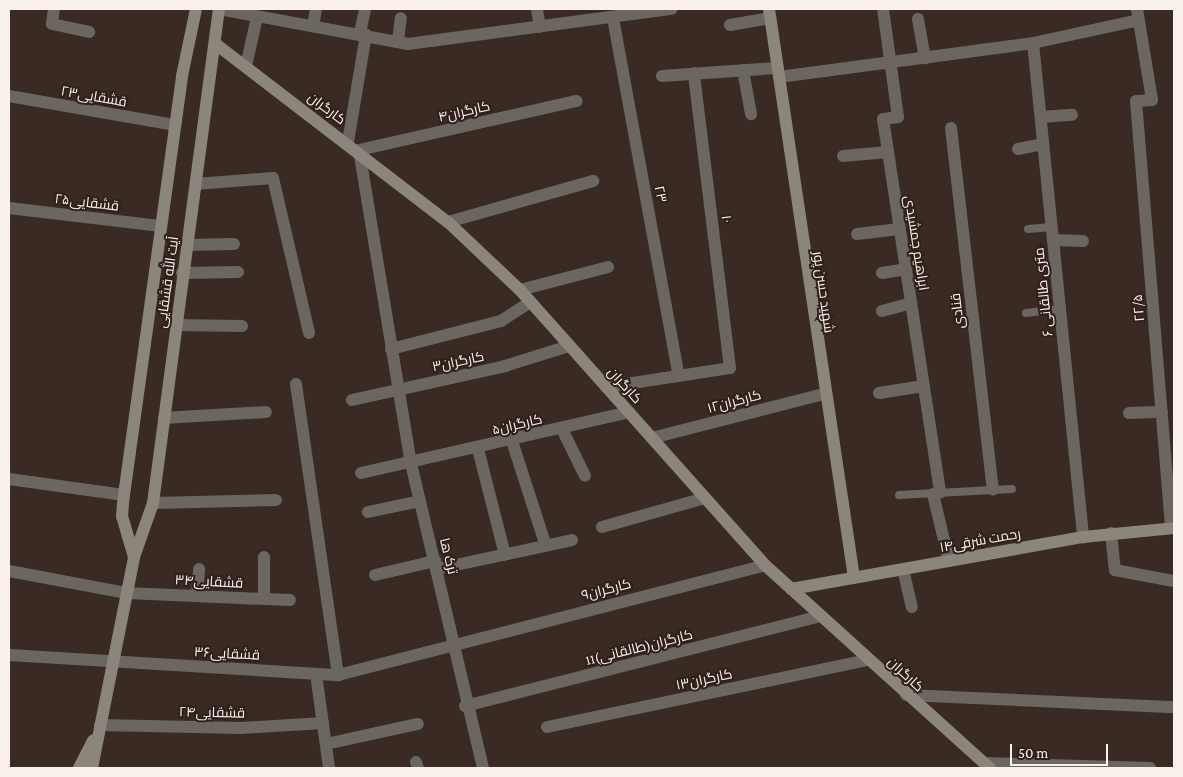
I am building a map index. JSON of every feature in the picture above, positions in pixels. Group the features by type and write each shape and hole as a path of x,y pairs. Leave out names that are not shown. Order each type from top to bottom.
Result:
{"street":[{"path":"54,9 52,24 89,32"},
{"path":"219,9 266,15 398,42 540,27 672,9"},
{"name":"آیت الله قشقایی","path":"100,725 134,557 153,503 182,273 217,45 219,9"},
{"path":"313,26 316,9"},
{"path":"348,142 365,9"},
{"path":"537,9 540,27"},
{"name":"ابراهیم جمشیدی","path":"883,9 898,117 883,119 923,386 936,493 949,561"},
{"name":"آیت الله قشقایی","path":"134,557 122,516 124,496 192,12"},
{"path":"730,25 770,13"},
{"name":"شهید حسن پور","path":"770,13 824,394 854,578"},
{"path":"662,76 743,70 778,72 925,58 1033,43 1138,14"},
{"name":"۲۲/۵","path":"1138,14 1152,100 1136,101 1162,412 1170,462 1173,528"},
{"path":"246,66 266,15"},
{"path":"398,42 401,18"},
{"name":"۲۳","path":"613,18 679,376"},
{"path":"918,19 925,58"},
{"name":"۶ متری طالقانی","path":"1033,43 1083,537"},
{"name":"کارگران","path":"217,45 359,150 448,222 520,290 765,565 906,695 987,766"},
{"path":"743,70 751,114"},
{"name":"۱۰","path":"679,376 730,368 694,74"},
{"name":"قشقایی۲۳","path":"9,96 175,125"},
{"name":"کارگران۴","path":"359,150 576,101"},
{"path":"1040,117 1072,115"},
{"name":"قنادی","path":"950,128 993,490"},
{"path":"1018,149 1043,144"},
{"name":"ترک ها","path":"359,150 396,390 411,464 454,642 465,706 483,768"},
{"path":"844,156 888,152"},
{"path":"196,184 273,178 310,333"},
{"path":"448,222 593,181"},
{"name":"قشقایی۲۵","path":"9,208 161,226"},
{"path":"857,234 900,229"},
{"path":"1052,234 1083,241"},
{"path":"187,245 234,244"},
{"path":"520,290 608,267"},
{"path":"882,273 906,269"},
{"path":"182,273 238,272"},
{"path":"391,349 501,321 530,302"},
{"path":"882,312 911,303"},
{"path":"176,325 242,326"},
{"name":"کارگران۳","path":"352,400 505,366 569,346"},
{"path":"606,387 679,376"},
{"path":"296,384 338,675"},
{"path":"879,393 923,386"},
{"name":"۱۲کارگران","path":"652,438 824,394"},
{"path":"164,418 266,412"},
{"name":"کارگران۵","path":"362,473 478,449 629,412"},
{"path":"1129,413 1162,412"},
{"path":"562,429 585,476"},
{"path":"512,441 546,546"},
{"path":"478,449 505,555"},
{"path":"9,479 124,496"},
{"path":"602,527 705,498"},
{"path":"153,503 276,500"},
{"path":"368,512 420,501"},
{"name":"۱۴رحمت شرقی","path":"791,589 1083,537 1173,528"},
{"path":"1111,533 1114,570 1174,581"},
{"path":"375,574 505,555 572,540"},
{"path":"264,557 264,598"},
{"name":"کارگران۹","path":"338,675 454,642 765,565"},
{"path":"197,594 199,568"},
{"path":"903,569 912,607"},
{"name":"قشقایی۳۴","path":"9,571 127,593 197,594 290,600"},
{"name":"11کارگران(طالقانی)","path":"465,706 820,616"},
{"name":"قشقایی۳۶","path":"9,655 338,675"},
{"name":"کارگران۱۳","path":"547,728 868,660"},
{"path":"316,674 329,768"},
{"path":"906,695 1174,707"},
{"name":"قشقایی۲۴","path":"100,725 242,728 323,723"},
{"path":"326,744 418,724"},
{"path":"79,768 100,725"},
{"path":"92,768 100,725"},
{"path":"987,766 1150,768"}],"lane":[{"path":"1028,229 1052,234"},
{"path":"1026,313 1060,309"},
{"path":"899,496 1012,489"}]}
